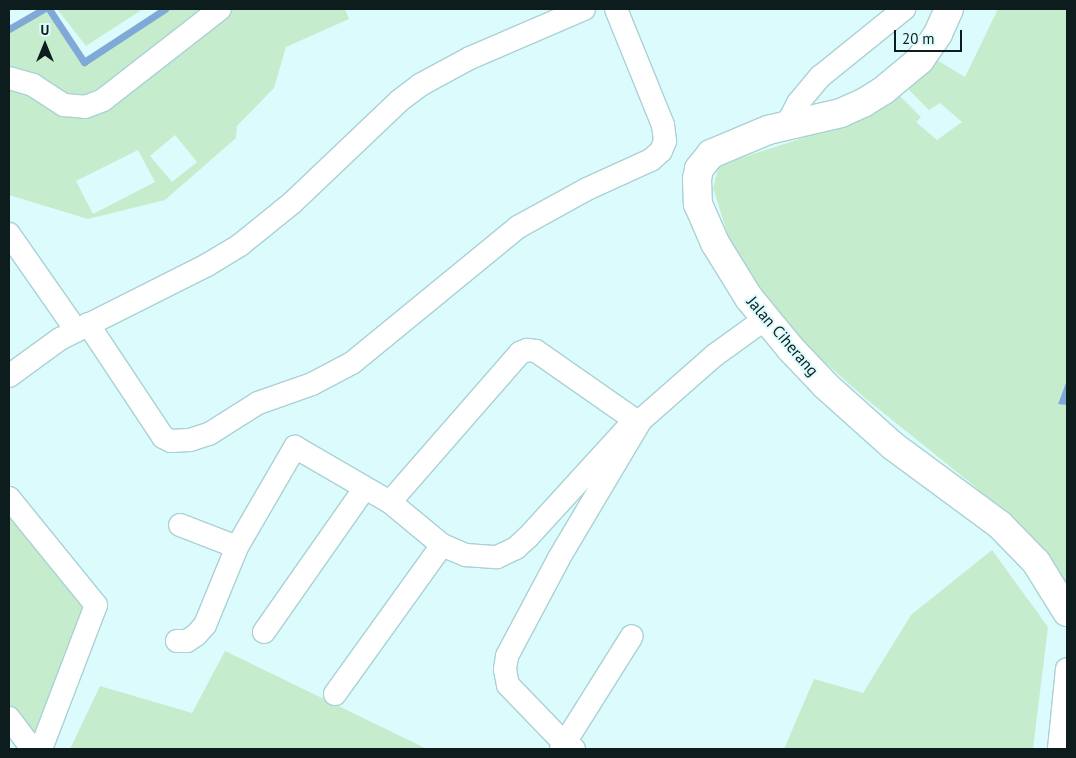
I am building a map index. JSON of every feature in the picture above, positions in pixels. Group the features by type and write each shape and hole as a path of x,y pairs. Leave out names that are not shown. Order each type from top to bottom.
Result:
{"street":[{"path":"9,78 33,85 64,105 85,107 103,100 220,9"},
{"path":"9,376 40,352 82,327 207,264 240,245 292,202 420,84 452,66 584,9"},
{"path":"9,234 82,327 163,437 171,441 190,440 210,434 258,403 312,384 352,363 518,227 586,189 651,160 661,151 665,140 663,125 616,9"},
{"path":"787,124 798,103 822,76 904,9"},
{"name":"Jalan Ciherang","path":"949,9 938,34 920,60 884,90 841,113 787,124 711,154 704,160 697,179 698,204 705,222 736,277 765,319 826,386 893,446 1000,524 1036,562 1067,612"},
{"path":"177,641 187,641 205,625 237,547 295,447 364,489 390,502 442,545 466,555 488,558 503,556 516,548 638,420 715,355 765,319"},
{"path":"390,502 520,353 527,350 536,351 638,420"},
{"path":"632,636 567,747 508,685 505,669 507,656 564,549 638,420"},
{"path":"264,632 364,489"},
{"path":"9,498 96,605 41,749"},
{"path":"180,524 237,547"},
{"path":"335,694 442,545"},
{"path":"1059,749 1067,669"},
{"path":"9,718 32,749"}],"green space":[{"path":"43,9 49,9 84,62 165,9 345,9 349,19 286,47 274,88 237,126 236,138 165,200 88,219 9,195 9,29","holes":["175,135 197,162 172,182 150,156","138,150 155,182 93,214 76,181"]},
{"path":"57,9 143,9 86,46"},
{"path":"998,9 1067,9 1067,380 1058,403 1067,405 1067,592 1022,532 973,485 865,398 800,340 759,290 730,242 713,188 719,165 809,136 895,91 921,117 916,122 937,140 962,122 940,103 929,110 904,85 932,57 965,77"},
{"path":"9,498 96,605 41,749 9,718"},
{"path":"992,550 1048,627 1033,749 784,749 814,679 863,693 911,615"},
{"path":"225,651 427,749 70,749 100,686 192,713"}],"water":[{"path":"1067,380 1067,405 1058,404"}],"waterway":[{"path":"9,29 43,9"},
{"path":"49,9 84,62 165,9"}]}
